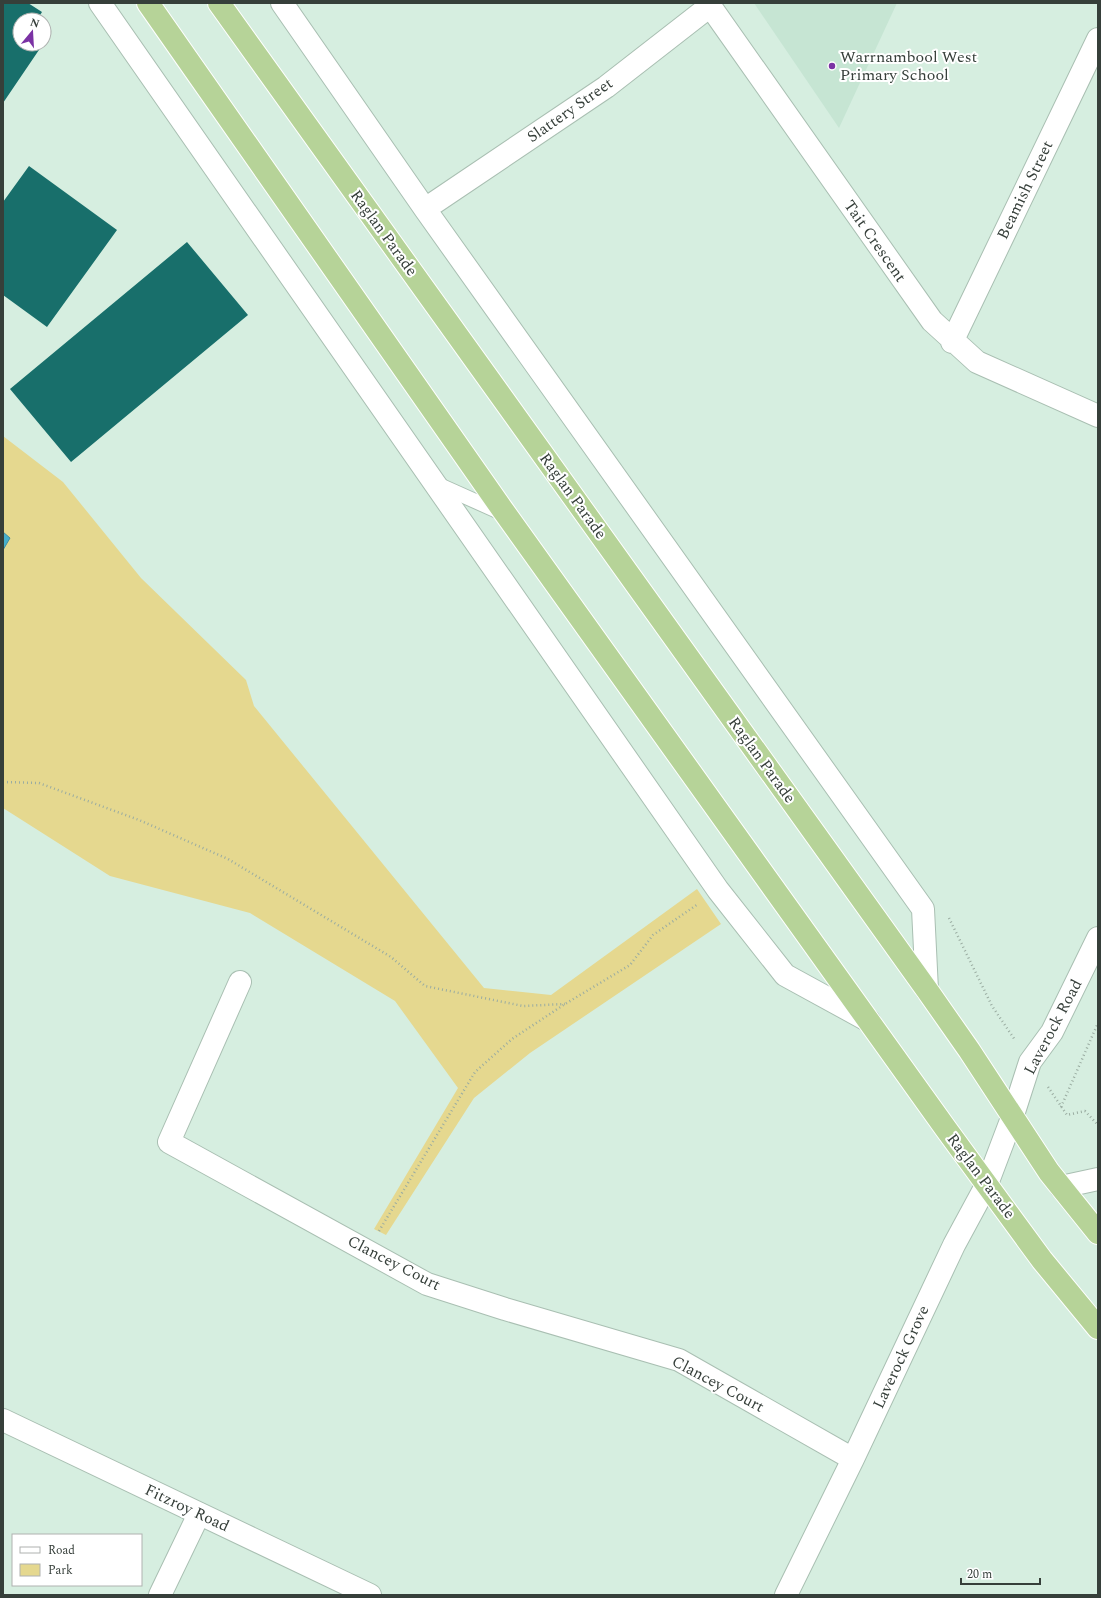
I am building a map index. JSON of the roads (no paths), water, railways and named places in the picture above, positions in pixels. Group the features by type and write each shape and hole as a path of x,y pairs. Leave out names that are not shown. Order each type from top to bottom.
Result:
{"highway":[{"name":"Raglan Parade","path":"148,3 506,514 869,1021 1042,1260 1098,1328"},
{"name":"Raglan Parade","path":"219,3 927,990 969,1050 1012,1118 1061,1187 1098,1233"}],"street":[{"name":"Raglan Parade","path":"100,3 718,890 784,975 869,1021"},
{"path":"282,3 425,209 923,909 927,990"},
{"name":"Slattery Street","path":"425,209 606,86 709,5"},
{"name":"Tait Crescent","path":"709,5 932,322 952,342 977,362 1098,416"},
{"name":"Beamish Street","path":"952,342 1098,39"},
{"name":"Laverock Road","path":"1012,1118 1030,1062 1052,1032 1098,938"},
{"name":"Clancey Court","path":"240,982 169,1142 427,1284 505,1309 679,1360 853,1458"},
{"name":"Laverock Grove","path":"786,1595 954,1245 987,1184 1012,1118"},
{"path":"1061,1187 1098,1179"},
{"name":"Fitzroy Road","path":"3,1420 370,1595"},
{"path":"160,1595 199,1514"}],"lane":[{"path":"433,482 506,514"}],"water":[{"path":"3,532 10,538 3,550"}],"place":[{"name":"Warrnambool West Primary School","path":"832,66"}]}
